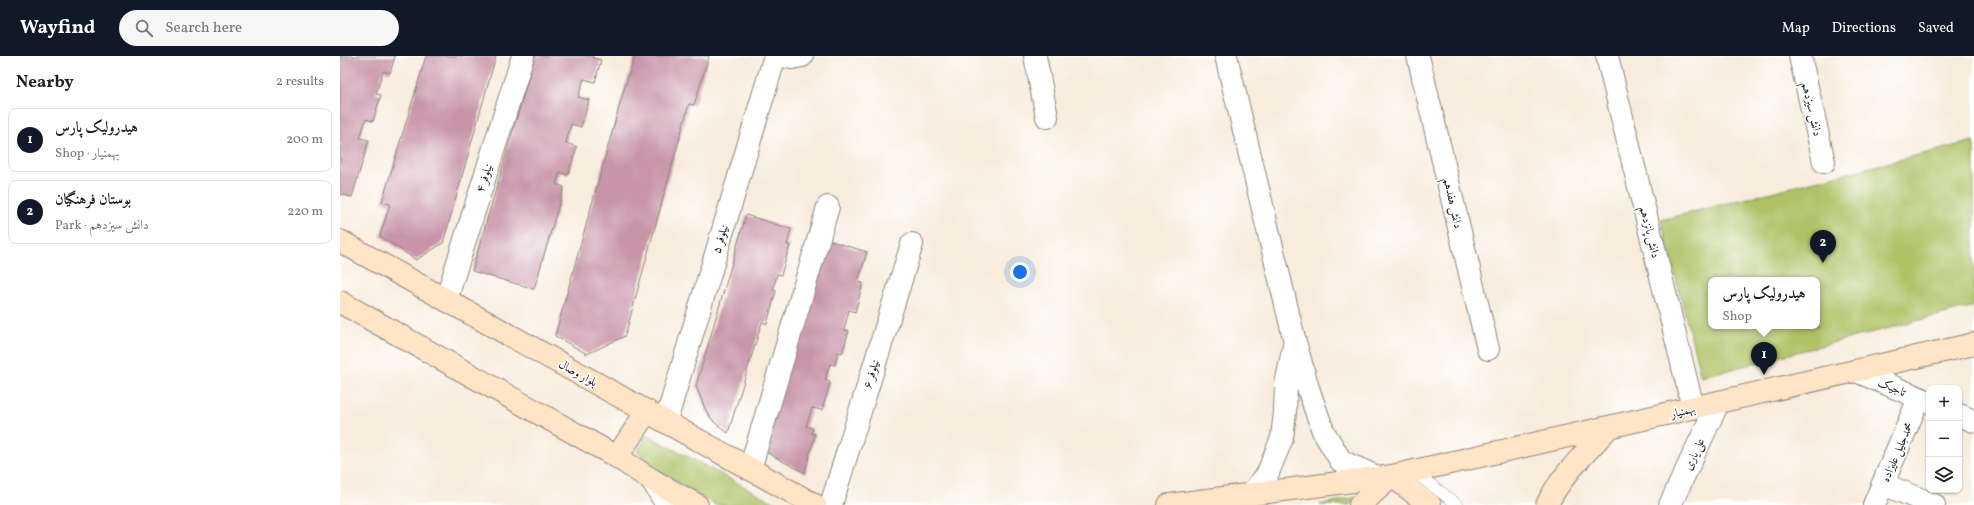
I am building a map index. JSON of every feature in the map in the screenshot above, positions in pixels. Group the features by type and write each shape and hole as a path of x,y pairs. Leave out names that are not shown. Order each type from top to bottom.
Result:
{"main road":[{"name":"بلوار وصال","path":"340,241 815,505"},
{"path":"340,302 617,457 652,480 697,505"},
{"name":"بهمنیار","path":"1169,505 1414,472 1974,344"},
{"path":"617,457 647,411"},
{"path":"1547,505 1550,498 1572,468 1608,428"},
{"path":"1360,505 1385,477 1430,505"}],"street":[{"name":"نیلوفر ۴","path":"446,300 523,56"},
{"name":"نیلوفر ۵","path":"666,422 775,56"},
{"path":"782,56 792,58 802,56"},
{"path":"1035,56 1048,117"},
{"path":"1226,56 1295,342 1308,388 1323,430 1341,462 1385,477"},
{"name":"دانش هفدهم","path":"1418,56 1488,350"},
{"name":"دانش پانزدهم","path":"1607,56 1694,408"},
{"name":"دانش سیزدهم","path":"1800,56 1824,162"},
{"path":"750,468 828,207"},
{"name":"نیلوفر ۶","path":"831,505 912,244"},
{"path":"1250,495 1267,475 1282,438 1286,385 1295,342"},
{"name":"تاجیک","path":"1856,371 1924,400"},
{"name":"محمدجلیل علیزاده","path":"1874,505 1924,400"},
{"name":"علی یاری","path":"1670,505 1718,403"},
{"path":"1962,416 1974,421"},
{"path":"652,480 667,505"},
{"path":"1883,484 1934,505"}],"lane":[{"path":"1414,472 1458,505"}],"green space":[{"path":"1974,141 1974,306 1701,377 1661,220"},
{"path":"647,435 779,505 715,505 664,474 637,452"},
{"path":"1365,495 1349,505 1320,505"}],"building":[{"path":"340,56 395,56 390,73 383,71 376,94 381,95 373,121 366,119 360,138 369,140 352,197 340,194"},
{"path":"426,56 496,56 443,243 416,260 380,236 390,204 382,202"},
{"path":"535,56 593,56 593,58 601,60 595,82 584,79 578,97 589,100 581,127 571,124 566,143 577,147 568,175 560,172 556,184 564,187 534,289 472,271"},
{"path":"635,56 709,56 694,105 689,104 625,336 587,354 555,336 625,86"},
{"path":"746,215 791,229 787,245 790,245 781,275 777,274 773,290 776,291 767,324 762,322 728,433 714,422 706,411 696,386"},
{"path":"825,239 867,252 858,282 863,283 855,312 849,310 844,330 849,331 842,353 838,352 835,365 830,364 825,380 830,382 822,410 812,408 806,426 813,429 811,433 815,434 805,473 762,450"}],"place":[{"name":"بوستان فرهنگیان","path":"1823,263"},
{"name":"هیدرولیک پارس","path":"1764,375"}]}
